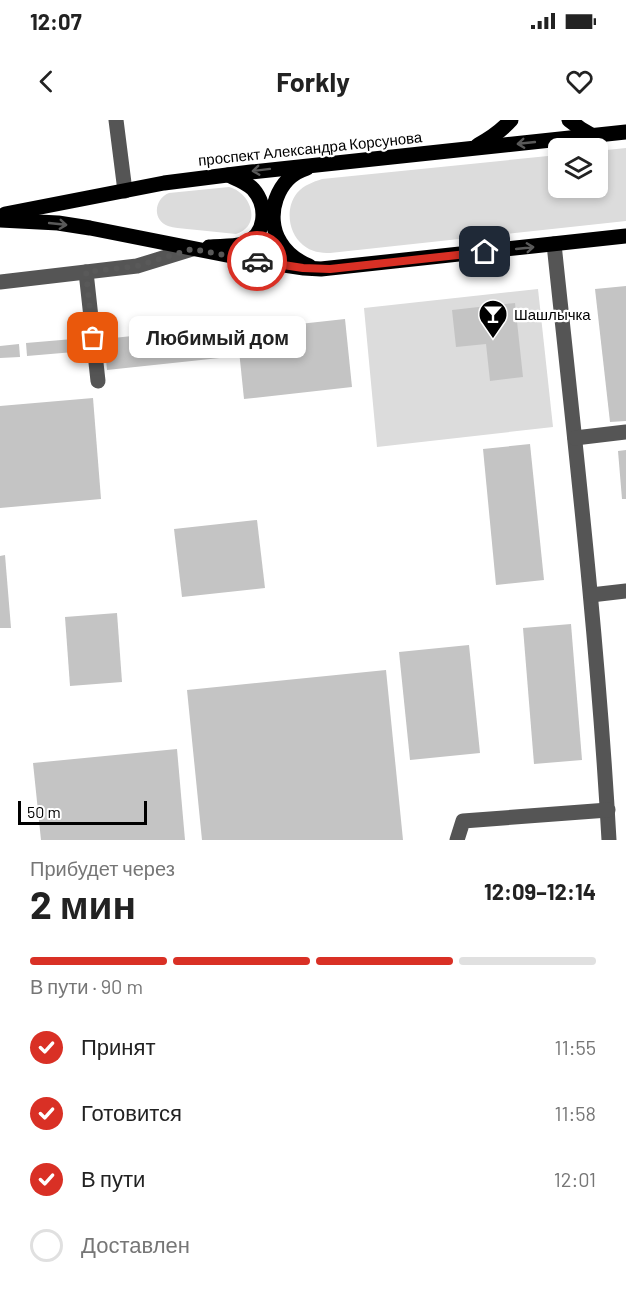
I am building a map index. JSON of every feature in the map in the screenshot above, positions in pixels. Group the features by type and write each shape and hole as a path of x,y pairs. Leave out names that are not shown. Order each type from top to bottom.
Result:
{"main road":[{"path":"471,148 489,139 511,120"},
{"path":"569,120 593,136"},
{"name":"проспект Александра Корсунова","path":"0,215 164,183 319,164 626,132"},
{"path":"319,164 300,170 285,183 275,201 273,222 279,242 293,258 321,269"},
{"path":"192,249 242,244 251,240 261,227 263,211 257,195 247,184 227,175"},
{"path":"0,220 58,223 280,265 321,269 626,236"}],"street":[{"path":"116,120 125,191"},
{"path":"554,244 591,595 609,840"},
{"path":"0,282 137,266 192,249"},
{"path":"86,272 98,381"},
{"path":"575,438 626,432"},
{"path":"591,595 626,591"},
{"path":"457,840 463,821 608,810"}],"shaded area":[{"path":"626,148 626,221 330,253 316,252 306,247 298,240 291,227 290,213 293,199 306,186 322,179 548,156 548,198 608,198 608,150"},
{"path":"229,187 237,190 243,196 251,210 249,224 236,234 170,227 163,223 157,215 160,200 169,193"},
{"path":"538,289 553,427 377,447 364,308"}],"building":[{"path":"626,286 626,421 610,422 595,289"},
{"path":"515,303 523,377 490,381 486,344 456,347 452,310"},
{"path":"345,319 352,387 244,399 237,331"},
{"path":"226,326 229,357 107,370 104,339"},
{"path":"73,339 74,352 27,356 26,343"},
{"path":"19,344 20,357 0,358 0,346"},
{"path":"93,398 101,499 0,508 0,406"},
{"path":"530,444 544,580 496,585 483,449"},
{"path":"626,450 626,499 622,499 618,451"},
{"path":"257,520 265,588 182,597 174,529"},
{"path":"5,555 11,628 0,628 0,556"},
{"path":"117,613 122,682 70,686 65,617"},
{"path":"571,624 582,760 534,764 523,628"},
{"path":"469,645 480,753 410,760 399,652"},
{"path":"386,670 403,840 202,840 187,690"},
{"path":"177,749 185,840 41,840 33,763"}],"way so far":[{"path":"93,338 86,272 137,266 192,249 257,261"}],"place":[{"name":"Любимый дом","path":"93,338"},
{"name":"Шашлычка","path":"493,340"}],"route":[{"path":"257,261 303,268 330,269 485,252"}]}
